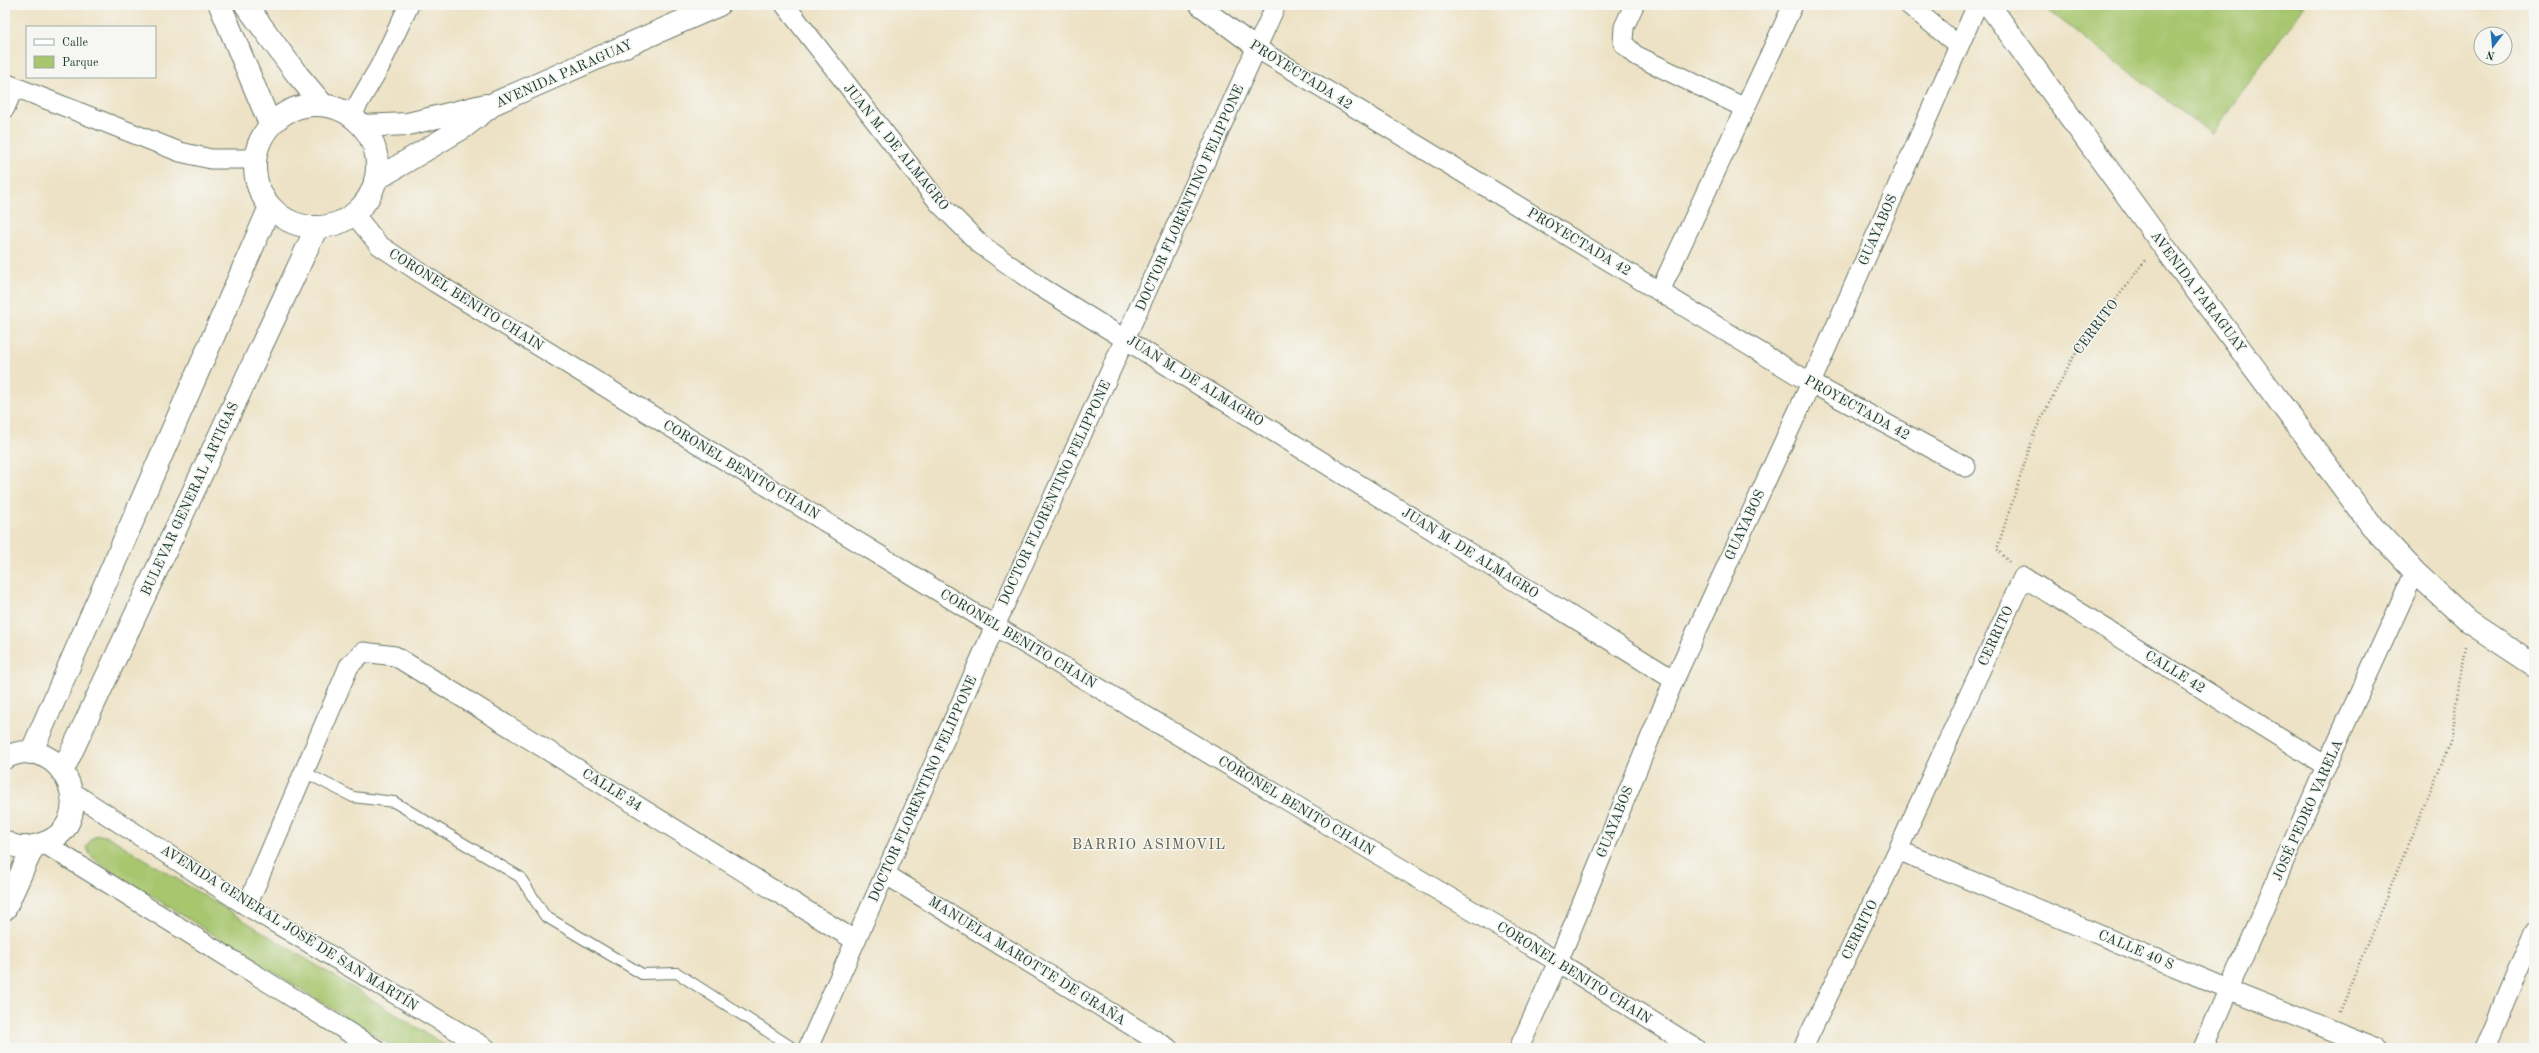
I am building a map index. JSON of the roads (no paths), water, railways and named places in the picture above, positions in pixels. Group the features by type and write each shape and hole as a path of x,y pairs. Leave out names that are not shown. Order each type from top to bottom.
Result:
{"street":[{"path":"220,5 270,124"},
{"path":"246,5 296,73 324,105 356,121 370,137 375,151 375,180 363,205 354,214 343,221 317,227 292,222 270,207 257,185 254,159 260,140 270,124 294,108 309,105 324,105"},
{"path":"356,121 409,5"},
{"name":"AVENIDA PARAGUAY","path":"375,180 464,127 495,103 718,5"},
{"name":"JUAN M. DE ALMAGRO","path":"785,5 939,203 980,244 1036,284 1126,338 1674,680"},
{"name":"PROYECTADA 42","path":"1199,5 1258,49 1811,383 1966,467"},
{"name":"DOCTOR FLORENTINO FELIPPONE","path":"808,1048 995,626 1258,49 1276,5"},
{"path":"1634,5 1624,27 1623,43 1635,55 1745,108"},
{"path":"1660,291 1793,5"},
{"path":"1909,5 1959,46"},
{"name":"GUAYABOS","path":"1519,1048 1558,962 1674,680 1811,383 1977,5"},
{"name":"AVENIDA PARAGUAY","path":"1989,5 2160,241 2371,525 2415,572 2469,622 2534,665"},
{"path":"5,108 9,85 180,152 211,159 254,159"},
{"path":"356,121 408,124 495,103"},
{"path":"31,753 270,207"},
{"name":"CORONEL BENITO CHAIN","path":"354,214 379,244 399,260 995,626 1558,962 1695,1048"},
{"name":"BULEVAR GENERAL ARTIGAS","path":"62,770 317,227"},
{"name":"JOSÉ PEDRO VARELA","path":"2203,1048 2326,766 2415,572"},
{"name":"CALLE 42","path":"2023,577 2326,766"},
{"name":"CERRITO","path":"1803,1048 1898,850 2023,577"},
{"name":"CALLE 34","path":"304,772 348,666 363,652 395,656 856,941"},
{"path":"5,758 18,754 31,753 53,762 62,770 72,792 73,805 65,827 39,845 5,909"},
{"path":"247,906 304,772"},
{"name":"AVENIDA GENERAL JOSÉ DE SAN MARTÍN","path":"72,792 247,906 486,1048"},
{"path":"5,842 20,847 39,845 374,1048"},
{"name":"CALLE 40 S","path":"1898,850 2228,989 2332,1029 2375,1048"},
{"name":"MANUELA MAROTTE DE GRAÑA","path":"885,874 1159,1046"},
{"path":"2485,1048 2534,932"}],"lane":[{"path":"304,772 353,797 394,802 520,877 545,916 642,974 677,973 794,1048"}],"district":[{"name":"BARRIO ASIMOVIL","path":"1149,845"}]}
